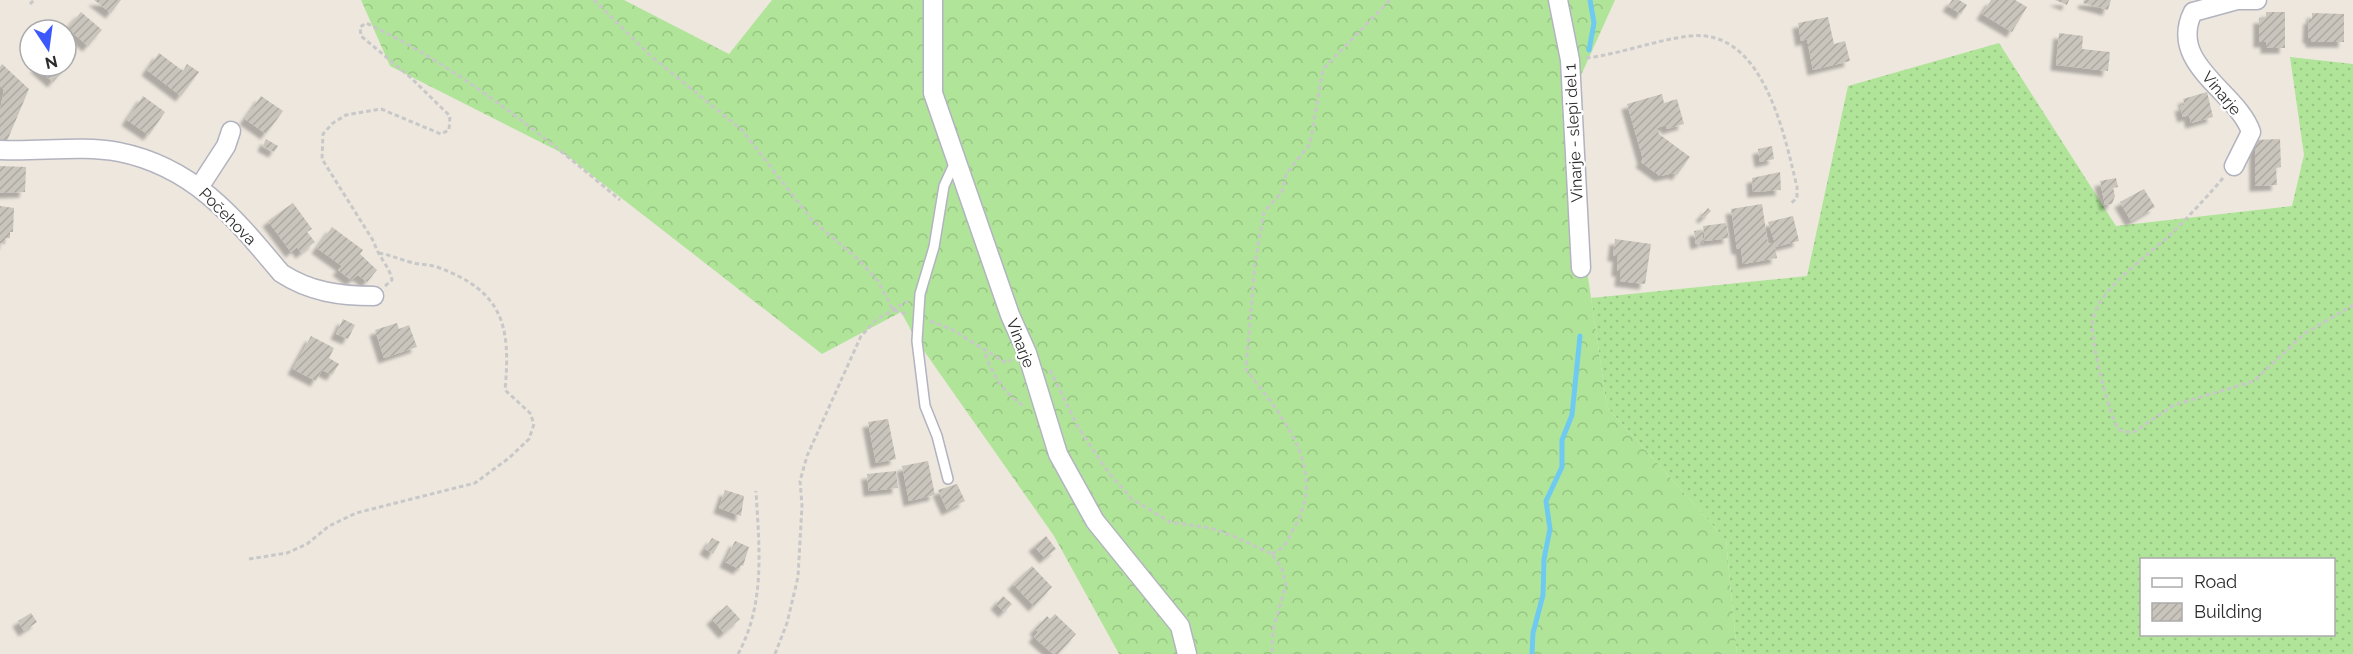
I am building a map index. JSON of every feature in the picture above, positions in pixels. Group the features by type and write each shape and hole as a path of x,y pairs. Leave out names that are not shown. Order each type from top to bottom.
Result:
{"street":[{"name":"Vinarje","path":"933,0 933,93 955,162 1010,315 1027,353 1058,454 1095,521 1180,626 1187,654"},
{"name":"Vinarje - slepi del 1","path":"1558,0 1570,60 1581,268"},
{"name":"Vinarje","path":"2234,166 2252,132 2242,115 2213,86 2194,56 2188,43 2186,25 2193,12 2204,8 2237,0 2257,0"},
{"path":"200,186 226,146 231,131"},
{"name":"Počehova","path":"0,150 119,152 173,172 200,186 281,273 291,280 339,296 374,296"}],"lane":[{"path":"948,479 923,395 919,362 918,316 920,294 934,247 944,186 955,162"}],"path":[{"path":"30,4 34,0"},
{"path":"594,0 651,56 742,130 812,220 860,261 878,280 893,310 918,316 951,329 985,352 1005,362 1027,353 1053,373 1078,427 1108,472 1132,499 1170,522 1209,528 1272,554 1282,568 1286,585 1273,629 1272,654"},
{"path":"1272,554 1286,547 1302,516 1308,479 1305,460 1273,404 1246,369 1255,263 1264,212 1282,192 1286,174 1310,144 1323,69 1390,0"},
{"path":"374,296 392,280 389,267 377,253 374,242 322,159 323,134 333,123 346,115 362,111 381,109 441,134 449,130 450,116 409,76 361,36 360,27 366,23 439,63 562,151 620,200"},
{"path":"1570,60 1690,36 1709,36 1734,45 1758,75 1778,115 1797,186 1797,198 1790,204"},
{"path":"2234,166 2179,226 2112,288 2096,310 2093,319 2094,336 2105,388 2118,429 2134,432 2174,405 2254,381 2304,334 2353,306"},
{"path":"249,559 287,553 307,544 328,526 356,513 475,483 510,458 529,439 534,424 530,412 505,390 506,344 502,321 494,304 483,290 462,277 434,266 377,253"},
{"path":"776,654 787,623 798,577 802,505 800,481 807,456 861,336 876,320 920,294"},
{"path":"985,352 995,377 1011,398 1047,423"},
{"path":"738,654 750,625 761,569 756,491"}],"green space":[{"path":"361,0 624,0 729,54 772,0 1615,0 1564,113 1607,407 1726,540 1737,654 1119,654 1054,536 917,341 901,312 822,354 566,155 390,66"},
{"path":"1999,43 2116,226 2292,206 2304,155 2290,57 2353,64 2353,654 1737,654 1726,540 1607,407 1591,298 1807,276 1848,86"}],"building":[{"path":"94,0 121,0 111,13"},
{"path":"1952,0 1959,0 1967,5 1961,14 1948,6"},
{"path":"1991,0 2015,0 2027,7 2012,32 1982,14"},
{"path":"2055,0 2069,0 2067,5"},
{"path":"2084,0 2111,0 2108,10 2083,3"},
{"path":"81,12 102,30 88,46 78,37 78,18 76,18"},
{"path":"2266,12 2285,12 2285,48 2266,48 2266,42 2259,42 2259,18 2266,18"},
{"path":"2312,13 2344,14 2344,42 2311,42 2311,38 2308,38 2309,18 2312,19"},
{"path":"1828,17 1834,44 1845,41 1850,61 1813,70 1807,39 1801,41 1798,23"},
{"path":"2059,33 2083,36 2082,49 2110,52 2108,71 2056,65"},
{"path":"159,53 183,71 187,64 199,72 181,96 147,70"},
{"path":"2,64 29,89 7,141 0,140 0,110 4,90 0,86"},
{"path":"2207,92 2213,117 2191,123 2189,115 2183,117 2180,106 2185,105 2183,99"},
{"path":"1662,94 1664,103 1677,99 1684,124 1667,129 1666,125 1657,128 1659,134 1690,157 1677,175 1674,173 1660,176 1641,162 1643,159 1627,104"},
{"path":"143,96 165,112 149,135 127,120"},
{"path":"261,96 283,111 266,134 245,119"},
{"path":"266,139 278,146 274,152 263,146"},
{"path":"2280,139 2281,167 2276,168 2277,185 2255,186 2255,140"},
{"path":"1772,146 1774,159 1760,162 1758,149"},
{"path":"0,166 26,167 25,192 0,193"},
{"path":"1780,172 1781,190 1753,192 1752,178"},
{"path":"2116,178 2118,187 2113,188 2115,196 2112,204 2105,205 2100,181"},
{"path":"2144,189 2155,207 2131,221 2120,202"},
{"path":"293,203 312,229 307,232 315,242 301,253 297,247 291,252 268,221"},
{"path":"1762,204 1768,244 1775,243 1768,222 1793,216 1799,241 1775,247 1777,258 1743,264 1741,249 1737,249 1731,209"},
{"path":"0,206 14,208 13,232 10,232 10,238 5,238 5,244 0,243"},
{"path":"1708,208 1711,211 1704,218 1701,216"},
{"path":"1726,223 1729,238 1705,241 1703,226"},
{"path":"332,227 363,250 360,254 377,270 367,282 358,275 351,280 338,270 342,266 317,248"},
{"path":"1701,230 1704,242 1696,244 1694,231"},
{"path":"1615,239 1651,244 1645,284 1620,281 1621,271 1617,271 1618,256 1613,256"},
{"path":"343,319 355,325 348,339 336,334"},
{"path":"397,323 399,329 409,325 417,347 384,358 375,330"},
{"path":"311,336 334,348 329,358 339,364 332,375 322,370 316,381 293,369"},
{"path":"888,419 896,459 876,463 868,422"},
{"path":"928,461 935,495 909,501 902,466"},
{"path":"896,471 898,488 869,491 867,474"},
{"path":"957,484 965,501 947,510 938,490"},
{"path":"725,490 744,496 741,516 719,508"},
{"path":"1046,536 1056,549 1045,558 1034,546"},
{"path":"712,538 720,542 713,554 705,549"},
{"path":"735,541 749,547 743,566 741,565 739,569 725,562"},
{"path":"1032,566 1052,587 1034,606 1013,584"},
{"path":"1003,596 1012,604 1004,612 996,604"},
{"path":"727,605 740,619 724,633 712,619"},
{"path":"31,613 37,622 24,631 18,621"},
{"path":"1055,614 1076,634 1058,654 1053,654 1034,637 1038,632 1035,629 1047,616 1050,619"}],"waterway":[{"path":"1589,50 1594,23 1590,0"},
{"path":"1532,654 1533,633 1543,595 1544,559 1550,529 1546,501 1562,467 1562,440 1572,415 1580,336"}]}
